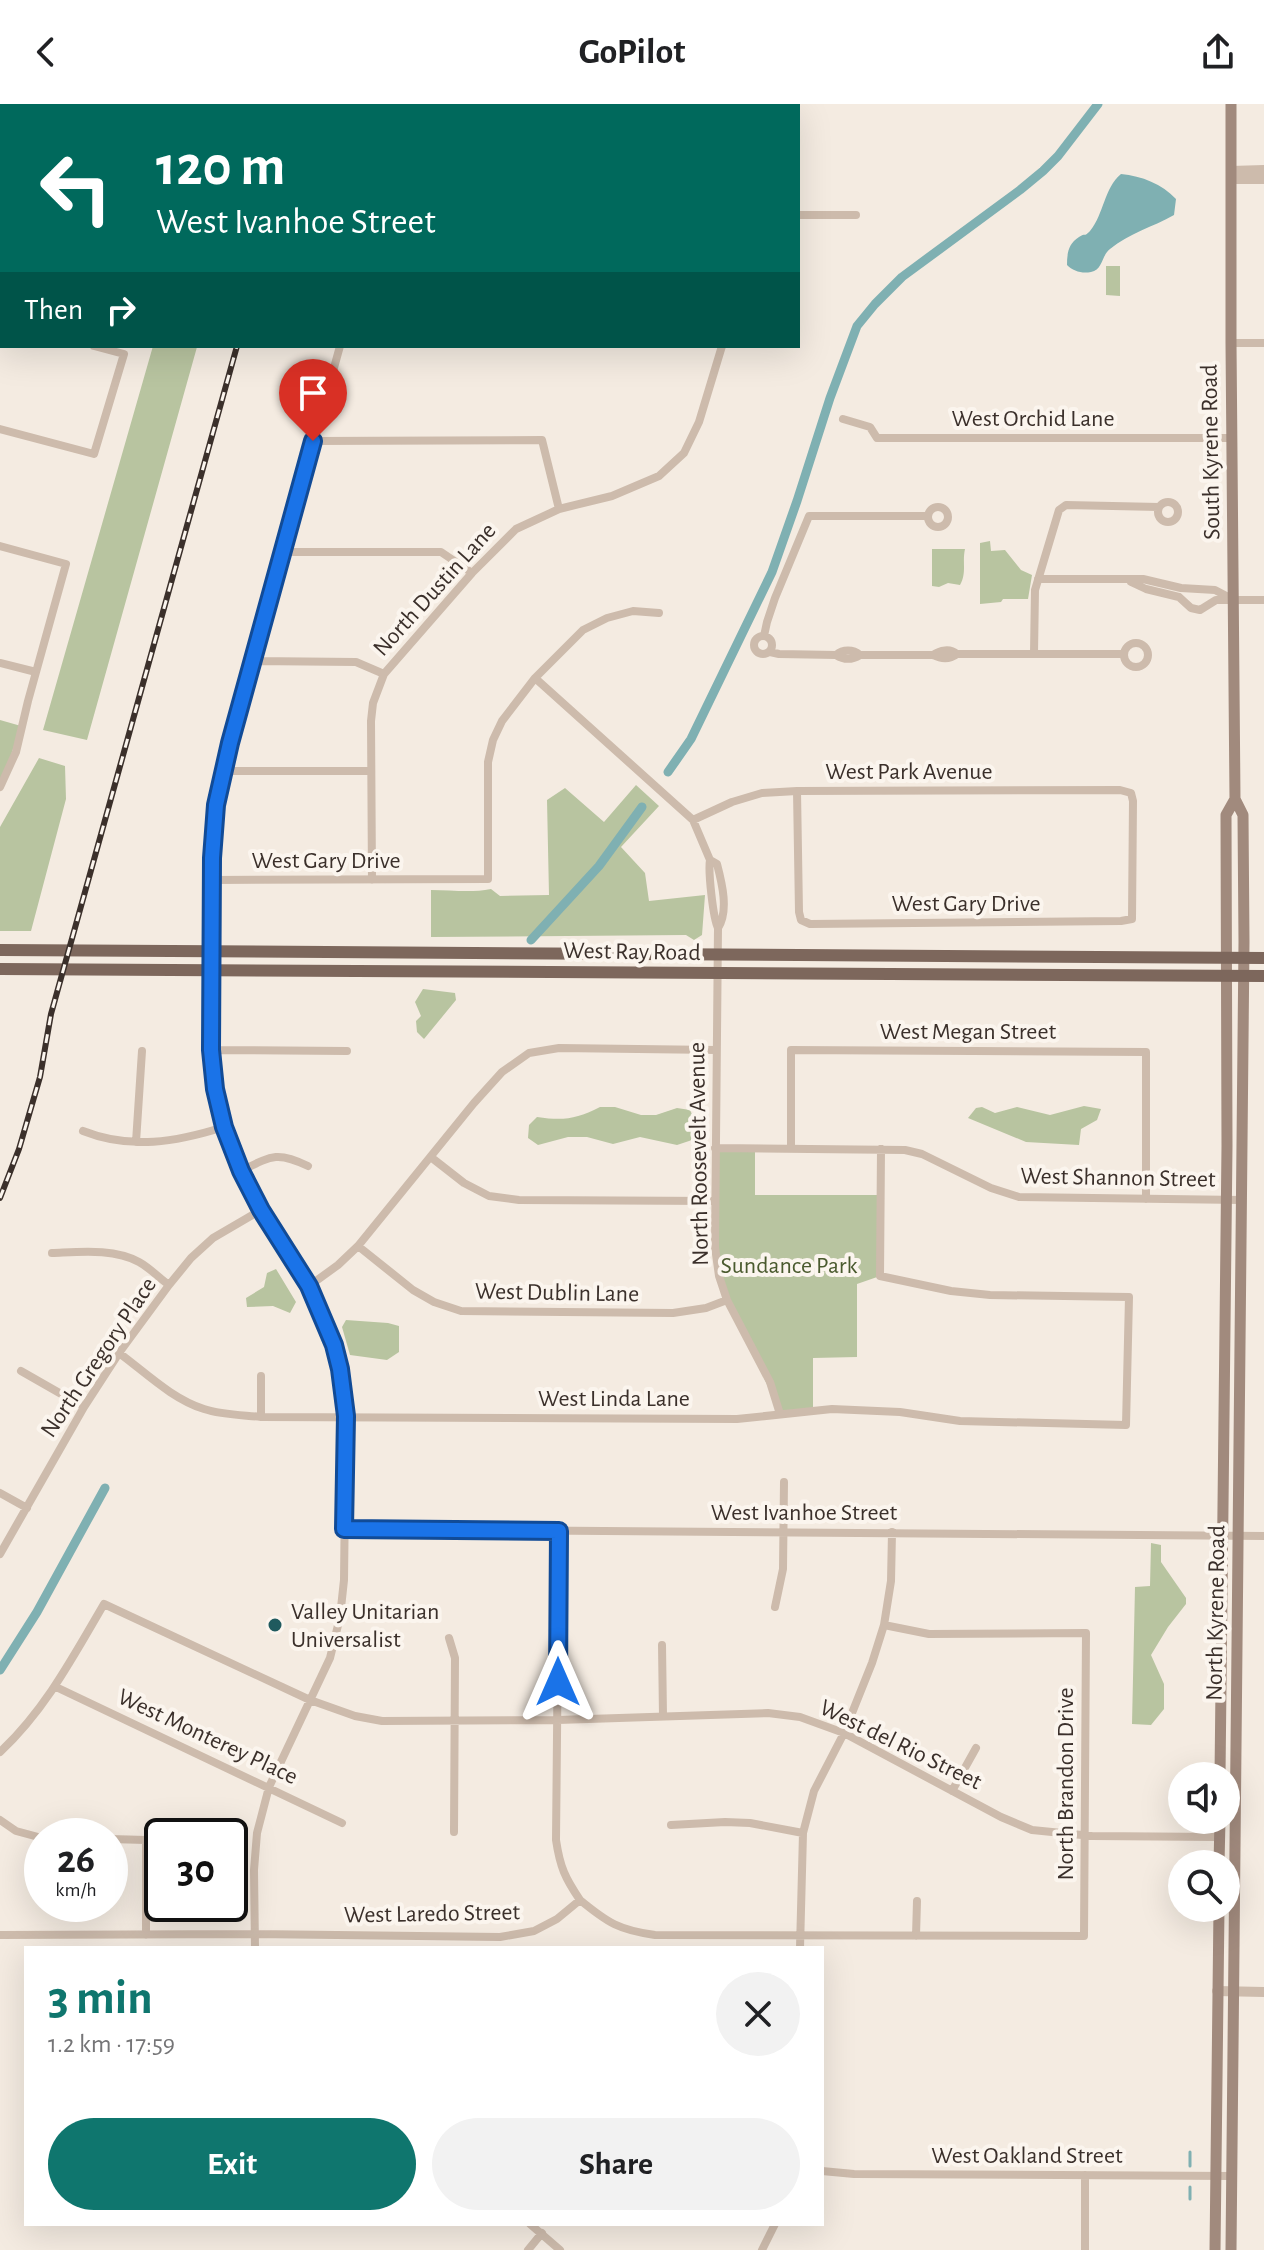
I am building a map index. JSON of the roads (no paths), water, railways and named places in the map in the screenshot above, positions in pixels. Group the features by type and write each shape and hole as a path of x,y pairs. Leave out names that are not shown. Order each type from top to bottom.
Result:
{"main road":[{"name":"South Kyrene Road","path":"1231,104 1235,799 1243,815 1243,977"},
{"name":"South Kyrene Road","path":"1228,958 1226,815 1235,799"},
{"name":"West Ray Road","path":"0,950 1264,958"},
{"name":"North Kyrene Road","path":"1220,1762 1228,958"},
{"name":"West Ray Road","path":"0,969 1264,976"},
{"name":"North Kyrene Road","path":"1231,2250 1243,977"},
{"path":"1219,1834 1219,1850"},
{"path":"1215,2250 1219,1922"}],"street":[{"path":"1231,175 1264,170"},
{"path":"1231,175 1264,179"},
{"path":"800,215 856,215"},
{"path":"1231,343 1264,343"},
{"path":"0,429 94,454 124,354 102,348"},
{"path":"255,1946 257,1833 269,1787 330,1658 340,1617 344,1580 346,1416 334,1345 309,1286 261,1210 241,1171 224,1127 215,1089 211,1050 214,827 223,771 339,348"},
{"name":"North Dustin Lane","path":"372,880 373,703 384,674 472,573 516,529 559,509 612,496 659,476 684,453 699,422 721,348"},
{"name":"West Orchid Lane","path":"843,419 870,427 877,438 1232,438"},
{"path":"313,441 542,440 559,509"},
{"path":"1034,653 1034,601 1059,510 1066,505 1159,507"},
{"path":"764,636 775,598 809,516 927,516"},
{"path":"0,546 66,564 16,752 0,787"},
{"path":"282,552 441,552 472,573"},
{"path":"1038,579 1143,579 1181,588 1215,590 1234,600"},
{"path":"1129,581 1146,589 1179,597 1191,608 1200,610 1216,600 1264,600"},
{"path":"535,678 583,630 607,618 633,611 659,613"},
{"path":"764,636 772,641 770,652"},
{"path":"764,636 756,639 754,648 761,655 770,652 836,655 841,651 855,651 860,655 933,655 939,658 952,658 957,654 1124,654"},
{"path":"252,661 356,662 384,674"},
{"path":"0,663 36,672"},
{"name":"North Roosevelt Avenue","path":"535,678 693,820 710,860 708,869 714,919 718,928 715,1247 719,1276 727,1300 770,1382 780,1414"},
{"name":"West Gary Drive","path":"212,880 488,879 488,762 493,740 502,721 535,678"},
{"path":"223,771 371,771"},
{"name":"West Park Avenue","path":"693,820 732,802 762,793 1120,790 1131,793 1132,919"},
{"name":"West Gary Drive","path":"797,791 799,912 801,920 810,924 1132,919"},
{"path":"309,1286 358,1246 474,1103 502,1072 529,1053 559,1048 716,1050"},
{"path":"211,1050 347,1051"},
{"name":"West Megan Street","path":"791,1148 791,1050 1146,1052 1146,1199"},
{"path":"136,1142 142,1051"},
{"path":"83,1131 98,1137 136,1142 179,1140 224,1127"},
{"name":"West Shannon Street","path":"715,1148 905,1150 922,1154 991,1188 1019,1197 1241,1200"},
{"name":"West Linda Lane","path":"119,1353 172,1393 203,1409 261,1417 737,1419 832,1409 900,1412 960,1421 1126,1425 1129,1297 990,1295 951,1291 880,1276 881,1149"},
{"path":"241,1171 276,1156 288,1156 308,1166"},
{"path":"432,1158 464,1183 489,1196 519,1200 715,1201"},
{"name":"North Gregory Place","path":"0,1554 84,1407 169,1285 213,1238 261,1210"},
{"name":"West Dublin Lane","path":"358,1246 413,1290 434,1302 461,1311 673,1313 706,1308 727,1300"},
{"path":"52,1253 115,1254 138,1261 169,1285"},
{"path":"21,1371 84,1407"},
{"path":"261,1376 261,1417"},
{"path":"775,1607 783,1569 784,1482"},
{"path":"0,1493 27,1508"},
{"name":"West Ivanhoe Street","path":"344,1529 1264,1536"},
{"path":"559,1531 556,1840 559,1864 580,1900 602,1918 628,1931 655,1935 800,1937 916,1936 917,1901"},
{"path":"800,1946 803,1833 814,1791 844,1733 884,1625 891,1581 892,1532"},
{"name":"West del Rio Street","path":"56,1687 104,1604 310,1700 355,1716 382,1721 558,1720 768,1713 800,1717 844,1733 1001,1817 1032,1830 1084,1836 1219,1837"},
{"name":"North Brandon Drive","path":"884,1625 929,1634 1086,1633 1084,1936 916,1936"},
{"path":"449,1638 455,1658 454,1832"},
{"path":"662,1645 663,1716"},
{"path":"0,1752 34,1717 56,1687"},
{"name":"West Monterey Place","path":"56,1687 342,1823"},
{"path":"952,1791 976,1748"},
{"path":"0,1820 24,1833"},
{"path":"671,1825 750,1823 803,1833"},
{"path":"128,1840 146,1840 146,1935"},
{"name":"West Laredo Street","path":"0,1935 500,1937 534,1931 557,1919 580,1900"},
{"path":"1217,1991 1264,1992"},
{"name":"West Oakland Street","path":"824,2171 854,2174 1231,2176"},
{"path":"1085,2175 1085,2250"},
{"path":"533,2226 560,2250"},
{"path":"762,2250 774,2226"},
{"path":"528,2250 542,2233"}],"water":[{"path":"1121,174 1164,189 1176,199 1174,215 1117,243 1095,271 1084,273 1075,270 1067,265 1070,246 1090,231 1111,186"}],"waterway":[{"path":"668,772 691,739 772,572 857,326 902,277 1043,171 1098,104"},
{"path":"531,940 599,866 642,807"},
{"path":"0,1670 37,1612 105,1488"},
{"path":"1190,2152 1190,2166"},
{"path":"1190,2187 1190,2199"}],"railway":[{"path":"0,1198 19,1149 40,1077 51,1014 236,348"}],"place":[{"name":"Valley Unitarian Universalist","path":"275,1625"}],"park label":[{"name":"Sundance Park","path":"789,1265"}]}
